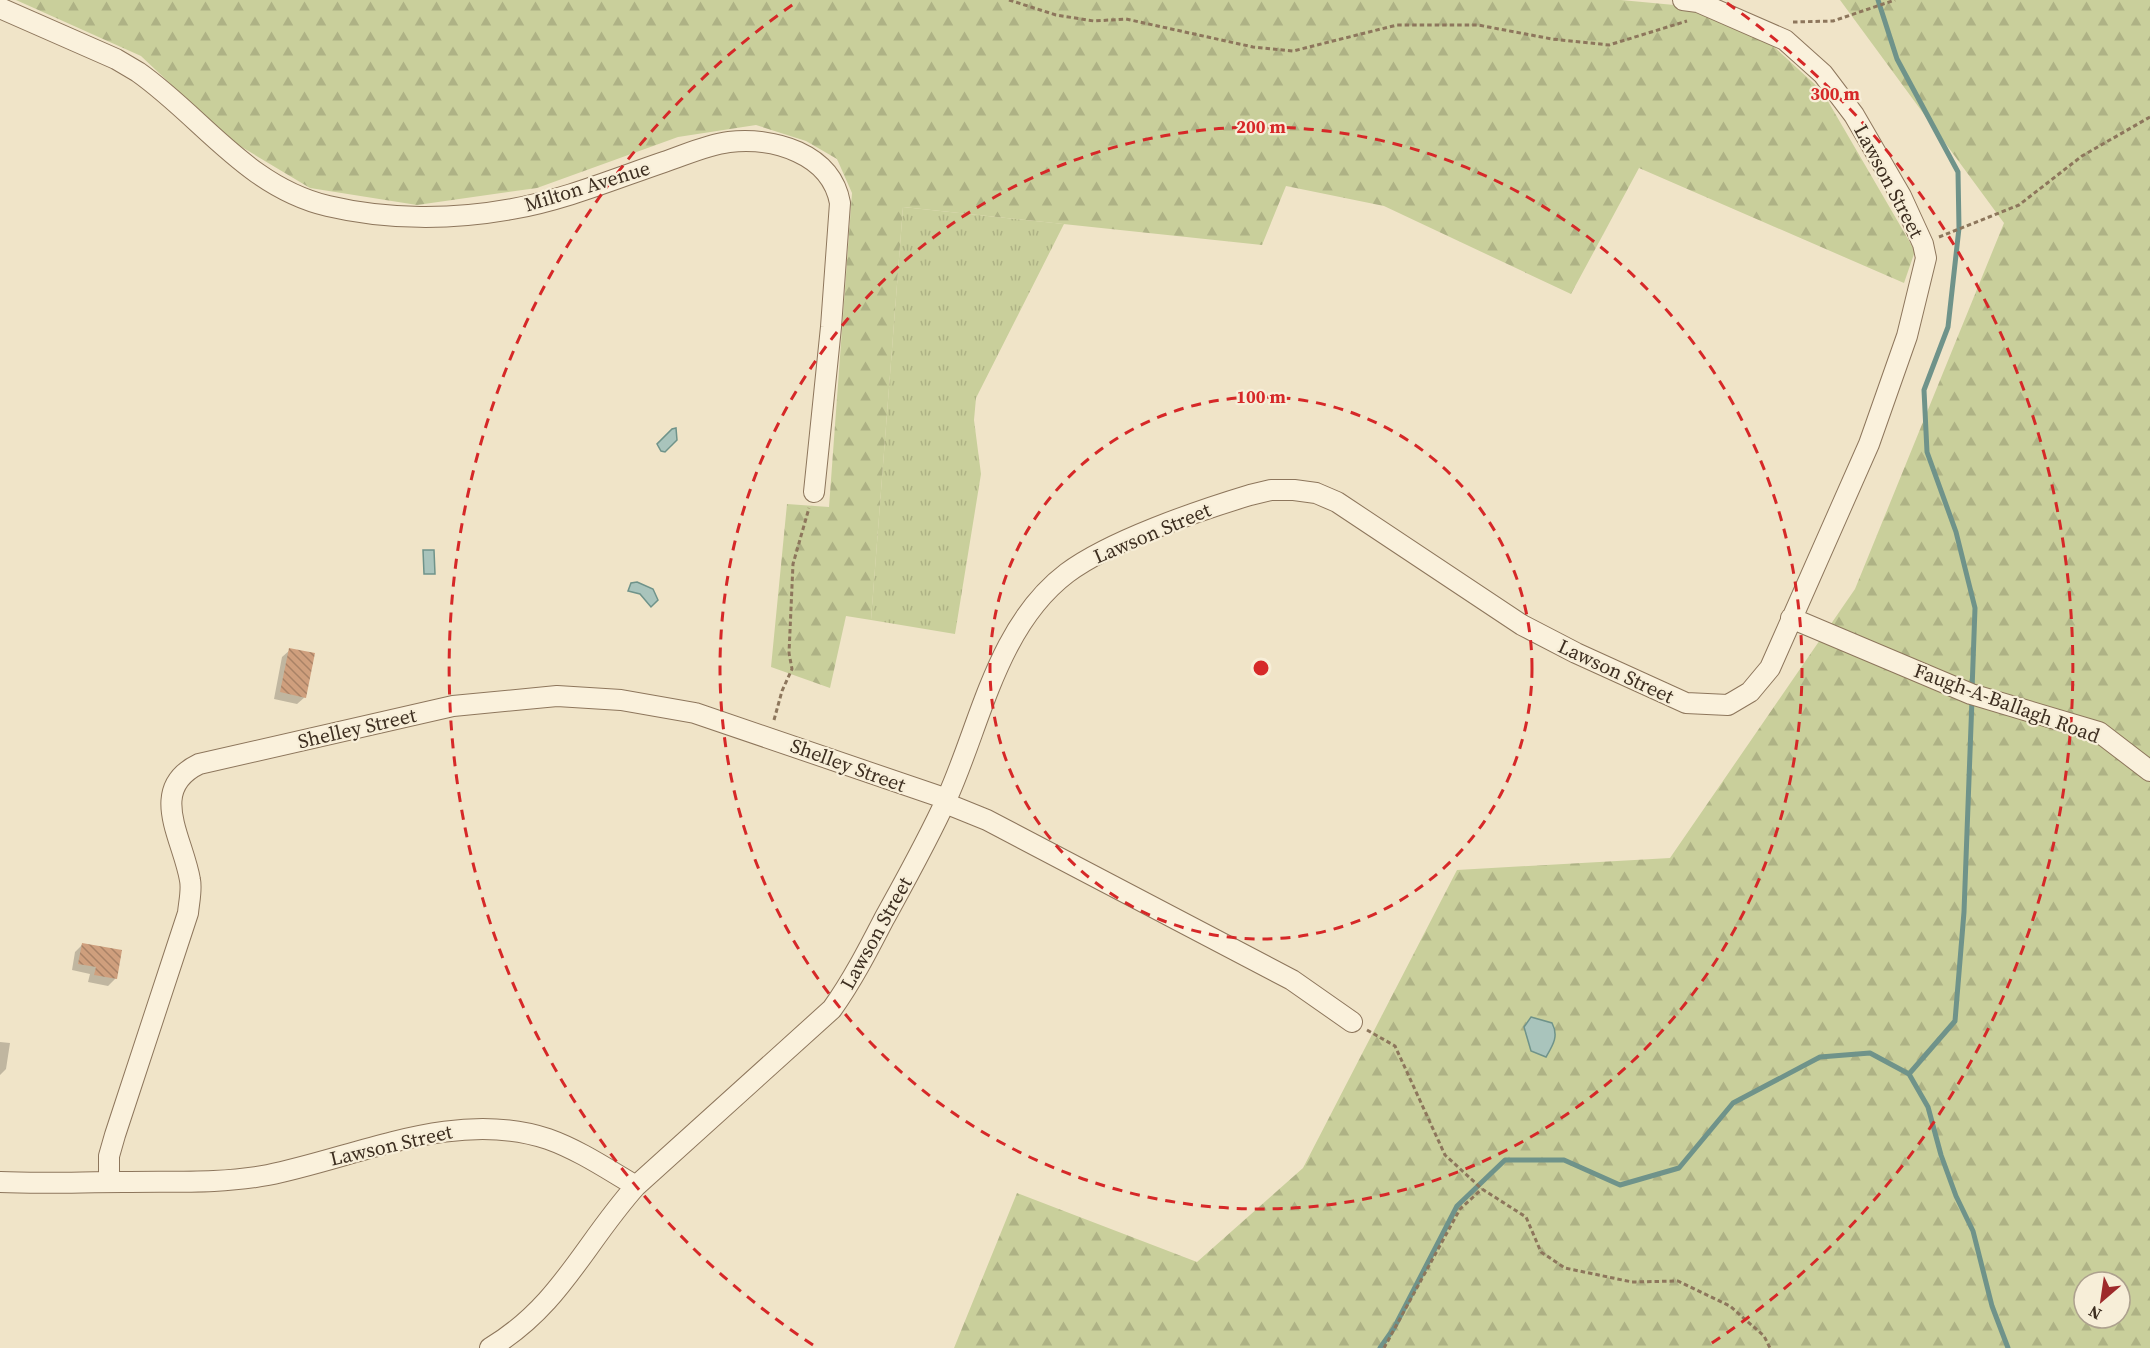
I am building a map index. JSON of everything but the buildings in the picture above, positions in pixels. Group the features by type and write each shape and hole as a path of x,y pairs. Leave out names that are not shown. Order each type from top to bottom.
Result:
{"street":[{"name":"Lawson Street","path":"0,1182 198,1181 267,1175 429,1135 460,1129 491,1129 518,1132 574,1150 636,1186 832,1009 853,976 946,801 1007,651 1032,609 1066,574 1107,550 1228,502 1271,490 1316,493 1337,502 1514,620 1576,653 1686,703 1728,705 1750,692 1770,668 1822,554 1873,433 1907,336 1924,265 1923,244 1878,155 1854,115 1823,74 1785,40 1751,23 1698,2 1683,0"},
{"name":"Milton Avenue","path":"0,8 123,63 154,83 239,162 261,177 305,199 336,207 422,216 512,209 562,197 726,143 760,141 807,157 829,174 837,189 840,203 831,327 814,492"},
{"name":"Faugh-A-Ballagh Road","path":"1791,618 1971,694 2099,732 2150,771"},
{"name":"Shelley Street","path":"110,1182 109,1156 188,913 190,882 171,808 175,782 184,771 199,764 453,706 557,696 668,706 770,736 946,801 987,820 1292,980 1353,1022"},
{"path":"490,1348 515,1332 560,1288 616,1208 636,1186"}],"path":[{"path":"1009,0 1056,15 1094,21 1126,19 1253,47 1293,51 1397,25 1478,26 1552,39 1609,45 1689,20"},
{"path":"1786,22 1833,21 1895,0"},
{"path":"1923,244 2019,205 2082,156 2150,117"},
{"path":"770,736 782,691 792,669 789,653 793,564 814,492"},
{"path":"1353,1022 1395,1046 1445,1155 1474,1183 1526,1216 1541,1252 1565,1268 1632,1282 1678,1281 1730,1306 1764,1336 1770,1348"},
{"path":"1384,1348 1460,1209 1482,1189"}],"green space":[{"path":"16,0 1621,0 1685,6 1770,43 1822,91 1915,251 1904,283 1639,168 1571,294 1384,206 1286,186 1262,245 903,207 871,620 846,616 830,688 771,667 787,504 829,507 852,193 837,159 806,141 756,125 678,137 537,188 417,205 310,188 230,140 141,56"},
{"path":"1840,0 2150,0 2150,1348 954,1348 1017,1193 1197,1262 1303,1168 1457,870 1670,858 1855,589 2004,223"},
{"path":"903,207 1064,224 976,398 974,420 981,474 955,634 871,620"}],"water":[{"path":"676,428 677,440 665,452 661,451 657,444 672,429"},
{"path":"423,550 434,550 435,574 424,574"},
{"path":"637,582 653,589 658,600 651,607 640,594 628,591 631,583"},
{"path":"1531,1017 1552,1023 1554,1028 1554,1040 1546,1057 1531,1051 1524,1027"}],"waterway":[{"path":"1878,0 1897,59 1958,172 1959,228 1948,327 1924,390 1927,452 1956,532 1975,608 1972,690"},
{"path":"1909,1074 1955,1021 1964,912 1972,699"},
{"path":"1380,1348 1394,1328 1457,1206 1505,1160 1564,1160 1620,1185 1679,1168 1733,1103 1820,1057 1870,1053 1909,1074 1928,1107 1941,1155 1956,1196 1973,1231 1992,1306 2008,1348"}]}
